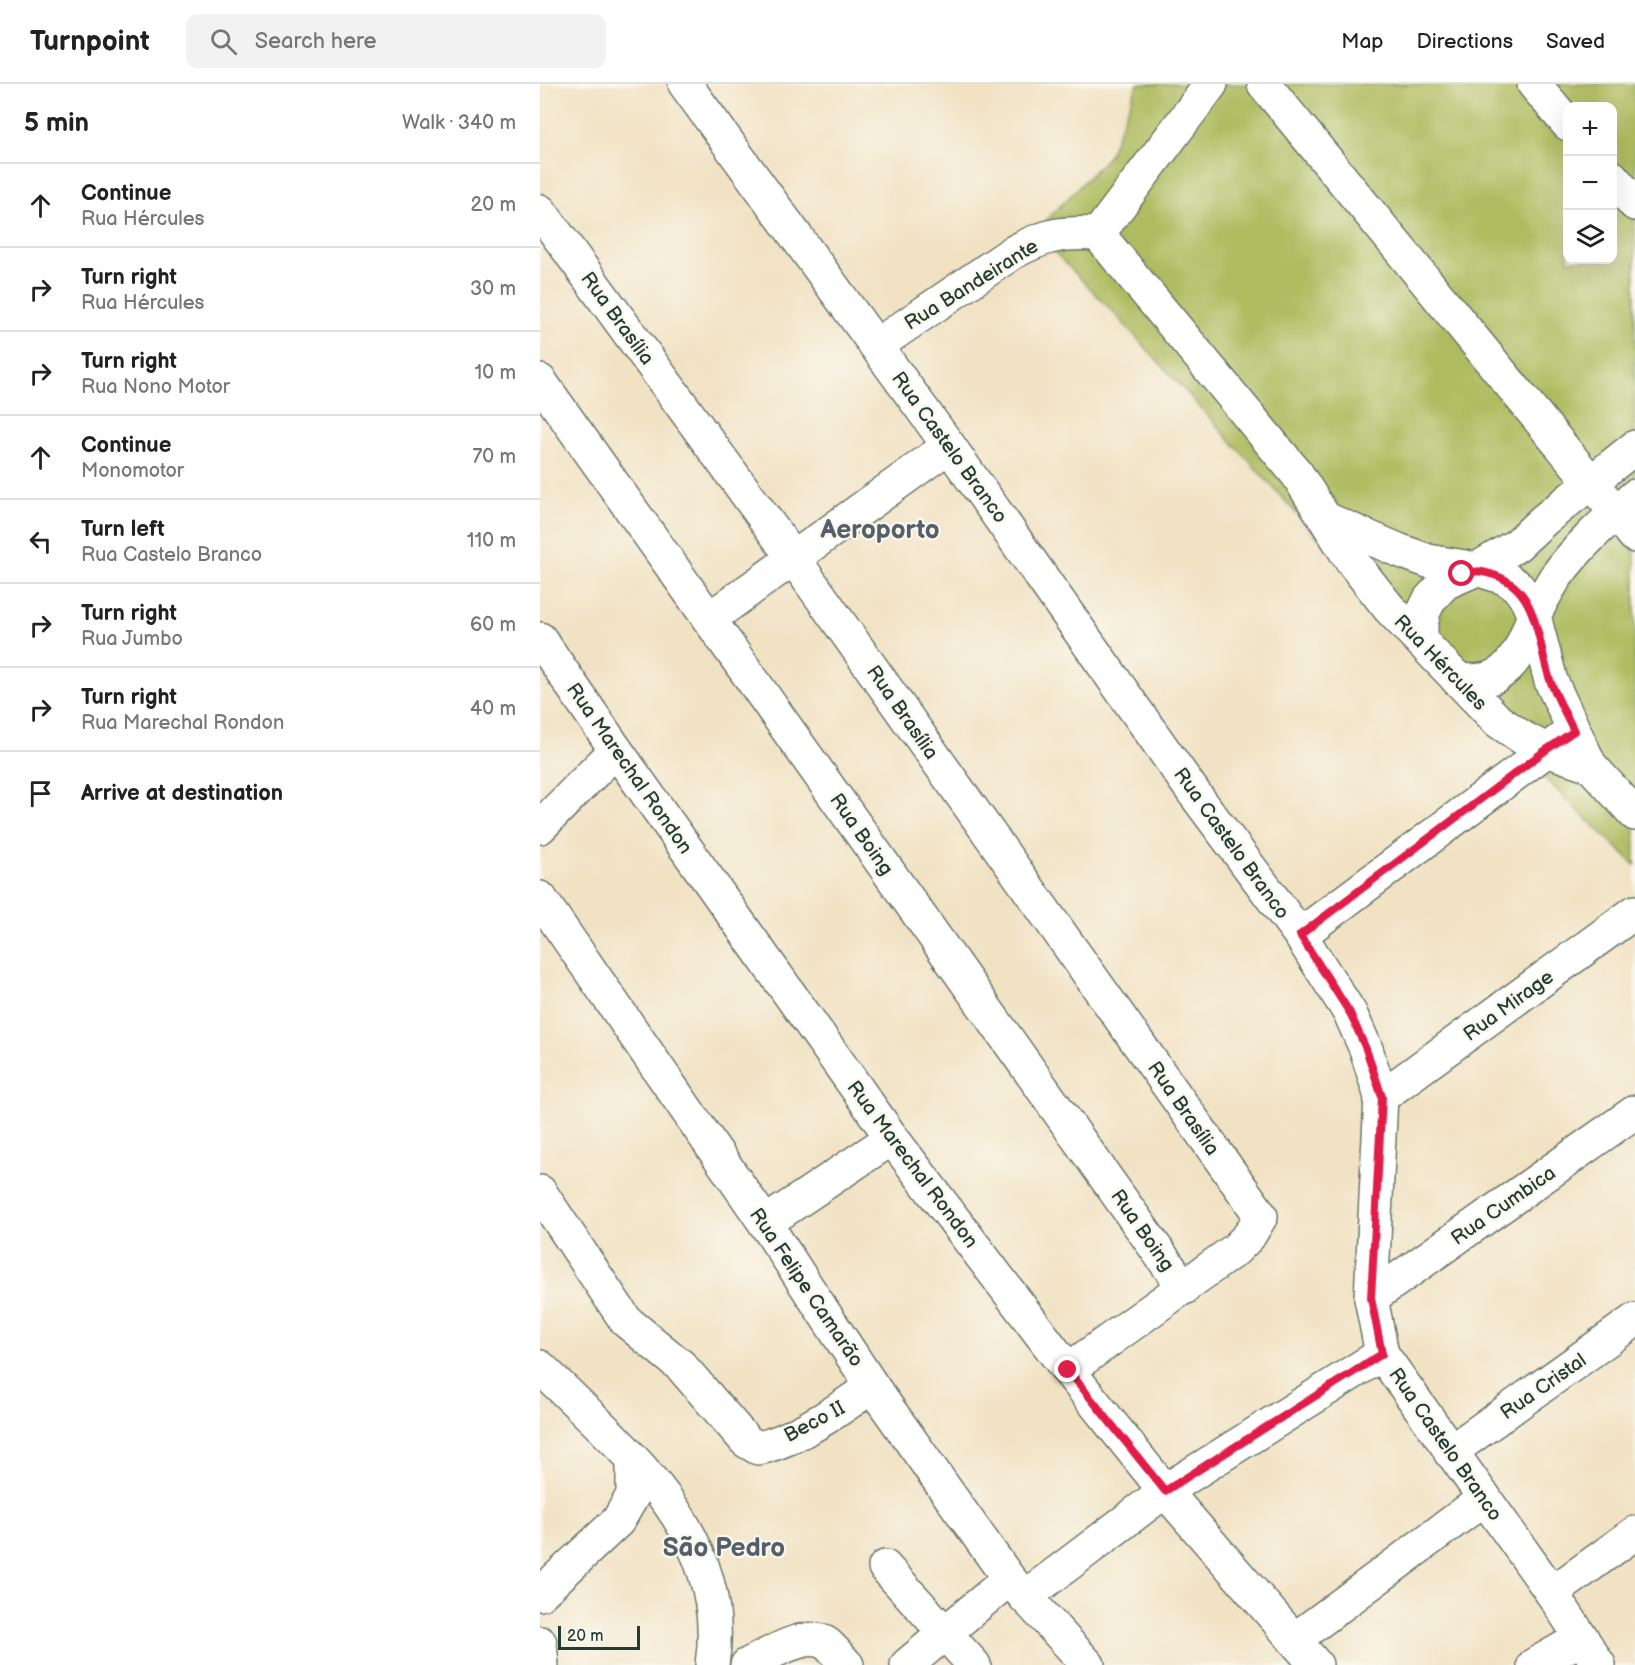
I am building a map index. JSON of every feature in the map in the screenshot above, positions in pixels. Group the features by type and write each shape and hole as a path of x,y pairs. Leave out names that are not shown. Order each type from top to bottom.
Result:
{"street":[{"name":"Rua Castelo Branco","path":"685,84 877,345 1194,792 1300,935 1350,1013 1366,1049 1382,1097 1371,1298 1382,1354 1552,1593 1599,1665"},
{"path":"1098,234 1211,84"},
{"path":"1264,84 1592,483 1629,514 1575,554 1555,579 1533,616 1514,661 1502,672 1488,679 1472,682 1456,679"},
{"path":"1534,84 1563,118"},
{"path":"1617,183 1635,204"},
{"name":"Rua Brasília","path":"540,211 794,558 1261,1216"},
{"name":"Rua Bandeirante","path":"877,345 1027,245 1059,234 1098,234"},
{"name":"Rua Hércules","path":"1098,234 1297,474 1351,560 1375,591 1456,679 1498,721 1523,738 1546,750 1590,765"},
{"name":"Rua Boing","path":"540,381 1184,1288"},
{"path":"709,619 949,446"},
{"path":"1421,639 1424,611 1430,599 1445,583 1478,569 1517,545 1544,520 1635,447"},
{"name":"Rua Hércules","path":"1326,519 1428,561 1478,569 1505,578 1517,586 1526,598 1533,616 1551,681 1590,765 1635,814"},
{"name":"Rua Marechal Rondon","path":"540,639 616,750 892,1138 1068,1370 1165,1491 1316,1665"},
{"path":"1300,935 1574,731"},
{"path":"540,827 616,750"},
{"name":"Rua Felipe Camarão","path":"540,898 765,1223 872,1386 1017,1588 1088,1665"},
{"name":"Rua Mirage","path":"1382,1097 1635,912"},
{"name":"Rua Cumbica","path":"1371,1298 1635,1112"},
{"path":"765,1223 892,1138"},
{"name":"Beco II","path":"540,1192 626,1321 681,1366 740,1436 753,1445 759,1448 793,1434 836,1412 872,1386"},
{"name":"Rua Boing","path":"1068,1370 1235,1250 1249,1236 1261,1216"},
{"name":"Rua Cristal","path":"1450,1452 1635,1320"},
{"path":"907,1665 945,1634 1382,1354"},
{"path":"540,1367 633,1460 679,1515 692,1540 711,1589 714,1641 712,1665"},
{"path":"540,1594 618,1521 633,1495 633,1460"},
{"path":"1294,1640 1485,1498"},
{"path":"1552,1593 1635,1533"},
{"path":"885,1567 974,1665"},
{"path":"1534,1665 1582,1638"},
{"path":"747,1665 800,1640 811,1639 826,1644 847,1665"},
{"path":"540,1643 543,1665"}],"green space":[{"path":"1138,84 1635,84 1635,865 1489,725 1116,315 1035,232 1108,157"}],"district":[{"name":"Aeroporto","path":"880,529"},
{"name":"São Pedro","path":"724,1547"}],"route":[{"path":"1068,1370 1165,1491 1382,1354 1371,1298 1382,1097 1366,1049 1350,1013 1300,935 1574,731 1551,681 1526,598 1517,586 1505,578 1478,569 1462,574"}]}
